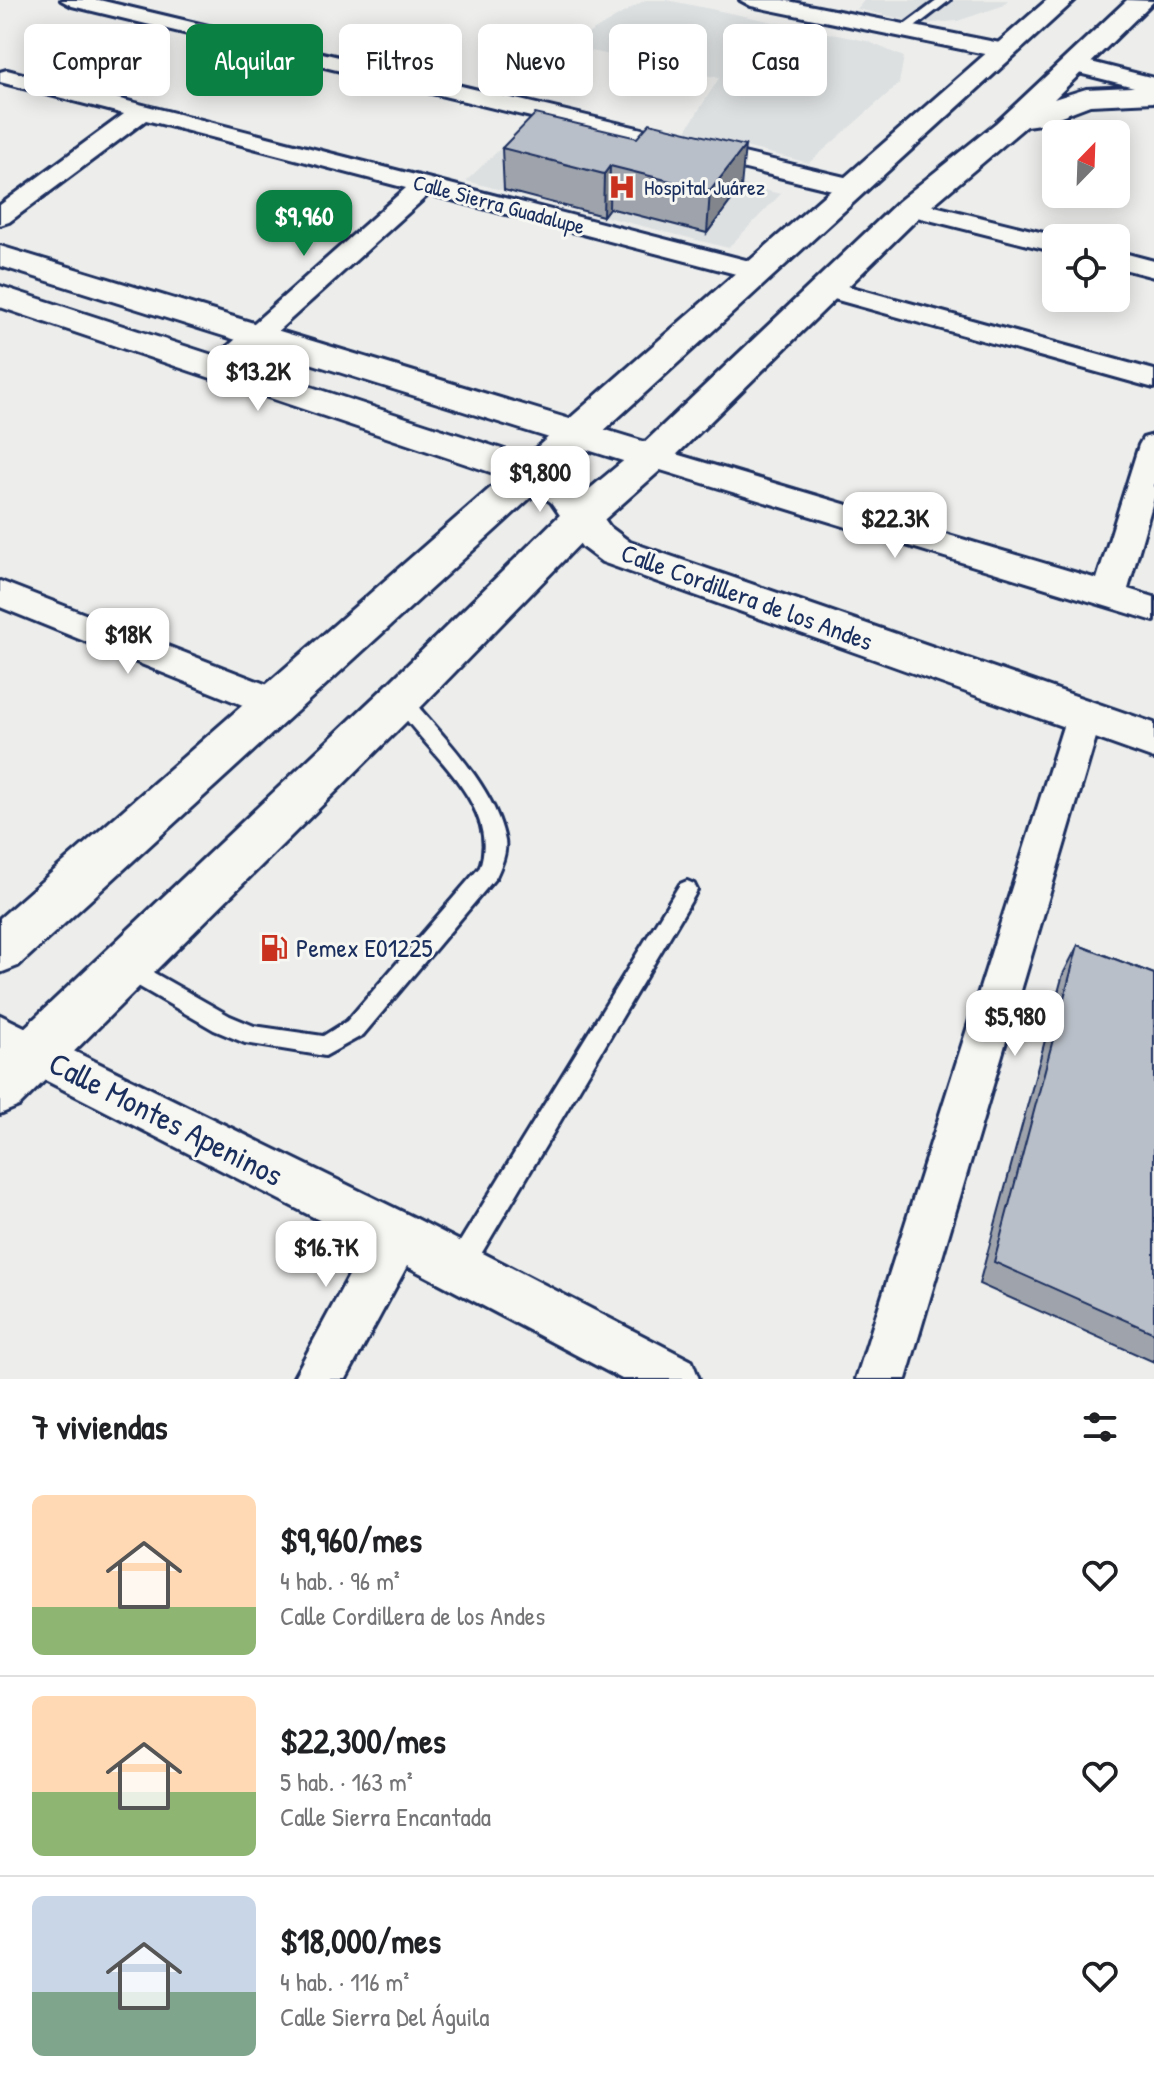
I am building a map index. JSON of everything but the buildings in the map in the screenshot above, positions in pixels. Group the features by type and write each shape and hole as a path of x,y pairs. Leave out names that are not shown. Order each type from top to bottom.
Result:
{"main road":[{"path":"0,950 1062,0"},
{"path":"0,1088 18,1044 123,967 401,699 583,516 652,457 910,208 1006,129 1142,0"},
{"path":"1006,129 1051,107 1086,97 1154,94"},
{"path":"0,256 652,457"},
{"name":"Calle Cordillera de los Andes","path":"0,296 534,473 565,493 596,537 616,552 1154,741"}],"street":[{"path":"72,0 853,187"},
{"path":"751,0 1005,51"},
{"path":"1075,65 1154,85"},
{"name":"Calle Sierra Guadalupe","path":"7,77 759,272"},
{"path":"0,217 142,112"},
{"path":"219,369 424,185"},
{"path":"910,208 1042,241"},
{"path":"1130,263 1154,269"},
{"path":"826,288 1154,379"},
{"path":"1109,595 1154,445"},
{"path":"652,457 1154,609"},
{"path":"0,593 278,704"},
{"path":"881,1379 1084,717"},
{"name":"Calle Montes Apeninos","path":"18,1044 398,1235 674,1379"},
{"path":"318,1379 398,1235"}],"lane":[{"path":"903,31 945,0"},
{"path":"123,967 222,1023 253,1036 325,1046 355,1028 489,871 496,849 495,837 467,780 401,699"},
{"path":"459,1267 687,890"}],"shaded area":[{"path":"645,0 667,0 784,24 723,24 723,96 827,96 827,33 867,41 904,57 899,84 809,163 685,132 719,78 707,75 707,24 609,24 609,55 593,51 593,31"},
{"path":"864,0 1008,0 1002,6 958,21 923,24 857,9"},
{"name":"Hospital Juárez","path":"519,131 781,194 728,248 466,181"}],"place":[{"name":"Hospital Juárez","path":"622,187"},
{"name":"Pemex E01225","path":"274,948"}]}
